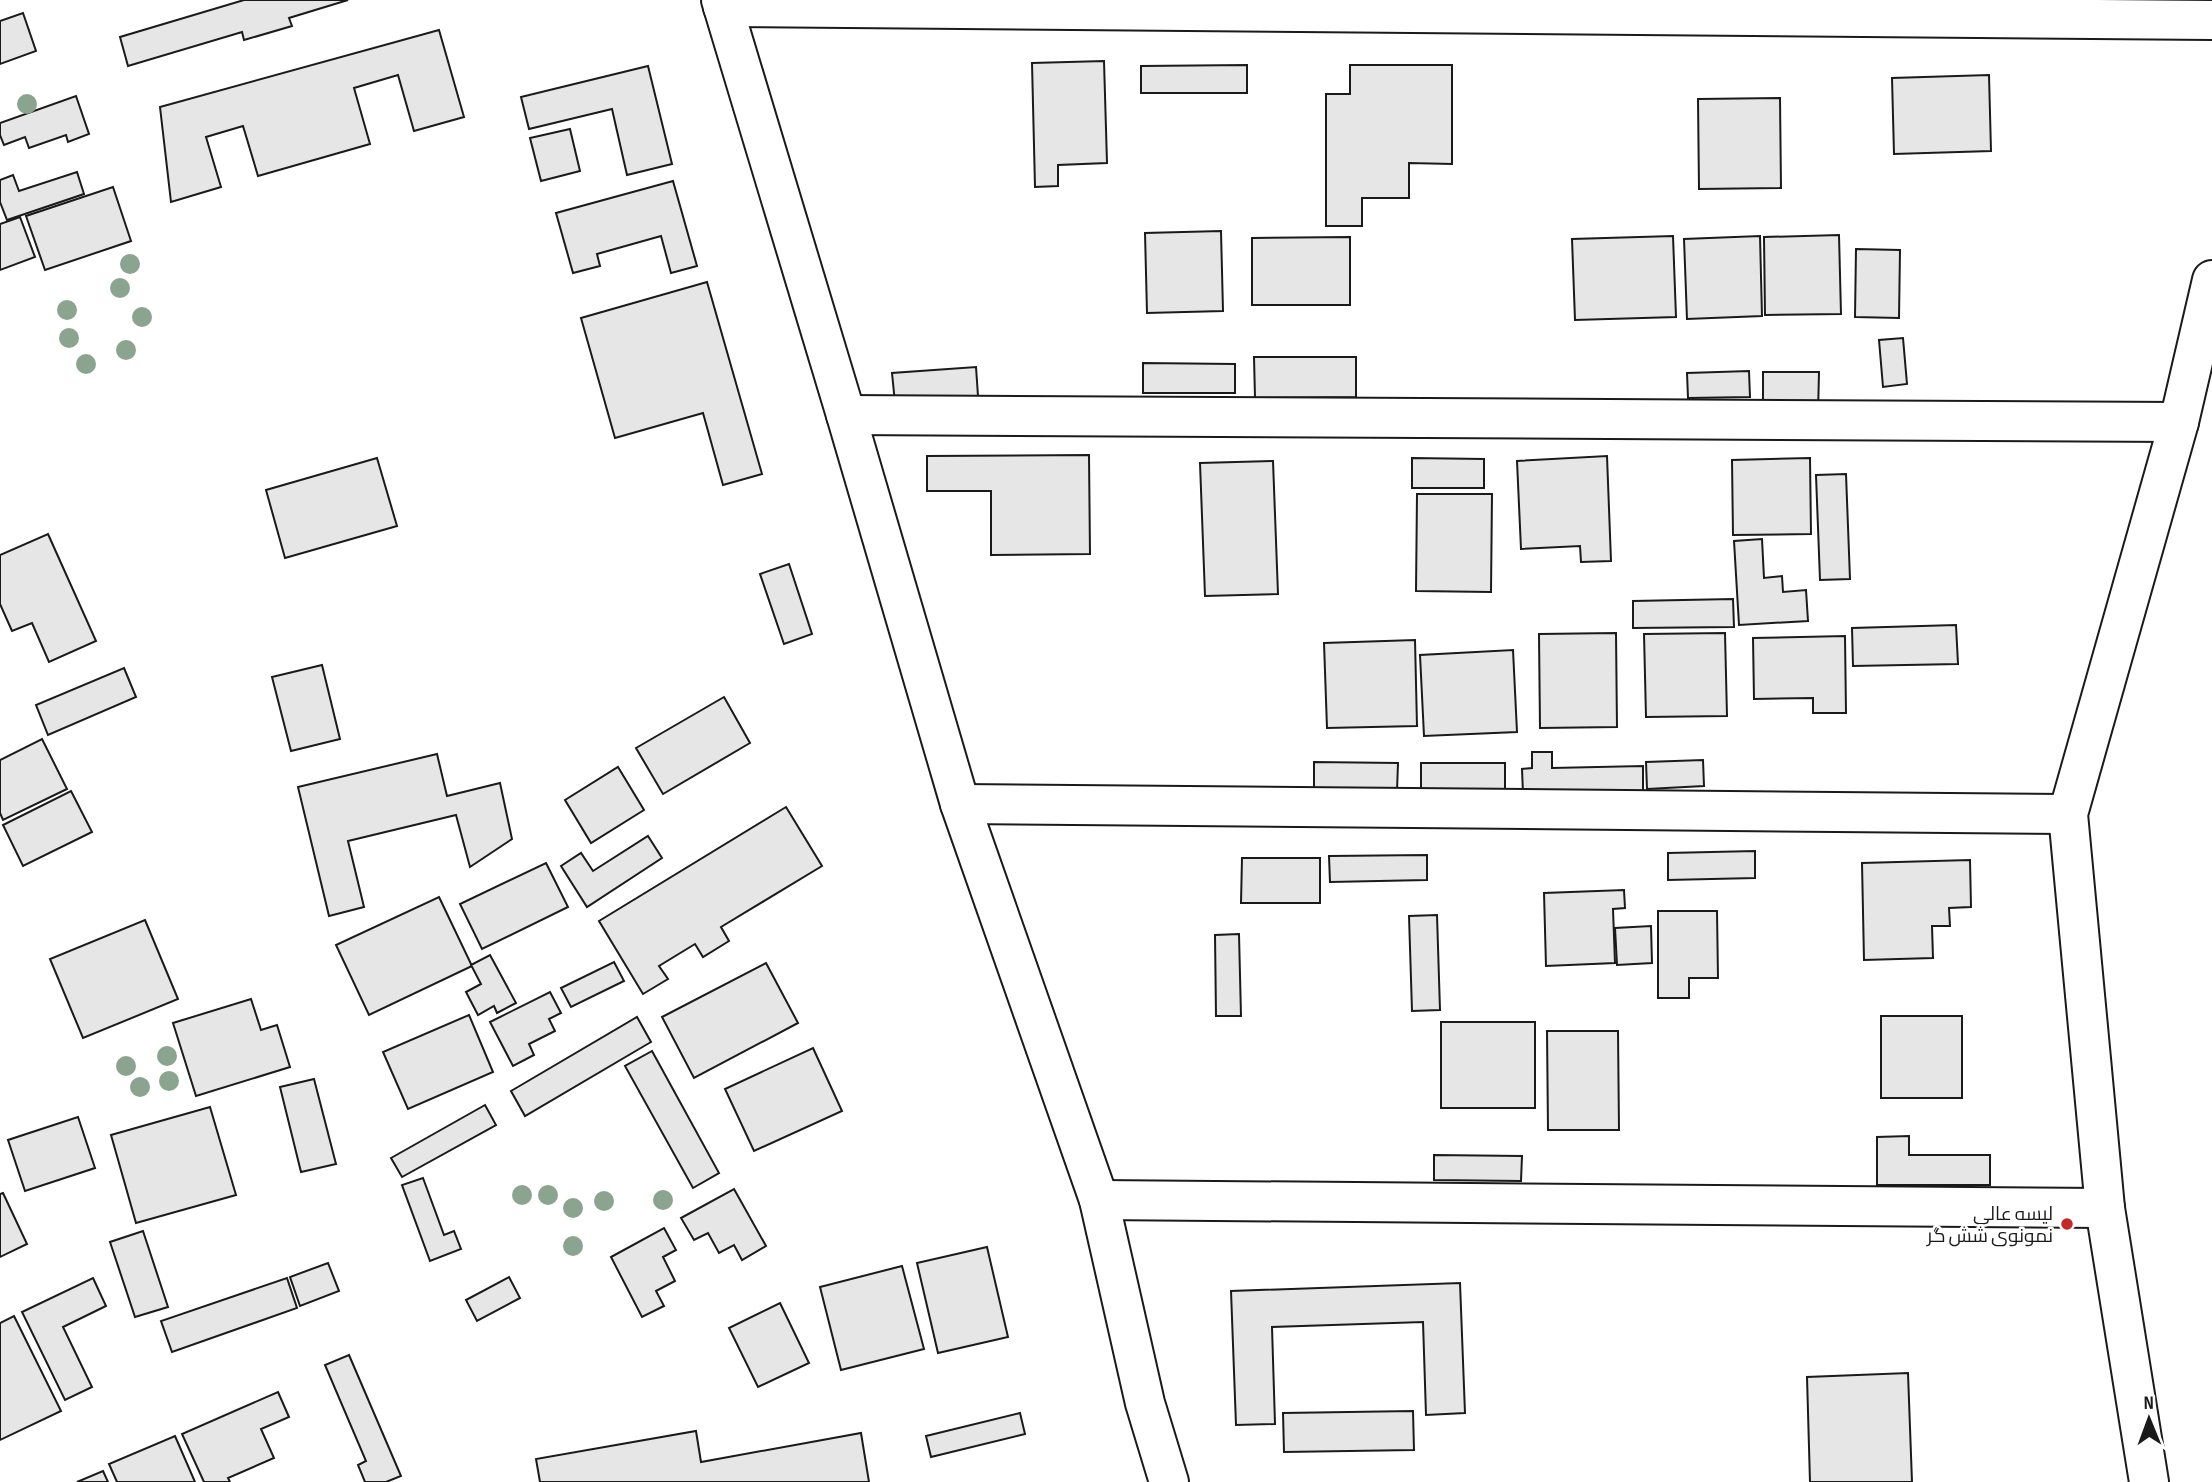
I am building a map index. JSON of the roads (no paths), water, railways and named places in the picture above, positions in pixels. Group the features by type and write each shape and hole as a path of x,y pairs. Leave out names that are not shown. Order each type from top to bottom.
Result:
{"street":[{"path":"1169,1482 1144,1403 1099,1200 960,804 722,3 2212,20"},
{"path":"2149,1482 2105,1208 2068,814 2179,422 2212,280"},
{"path":"846,415 2179,422"},
{"path":"960,804 2068,814"},
{"path":"1099,1200 2105,1208"}],"place":[{"name":"لیسه عالی نمونوی شش گر","path":"2067,1224"}]}
